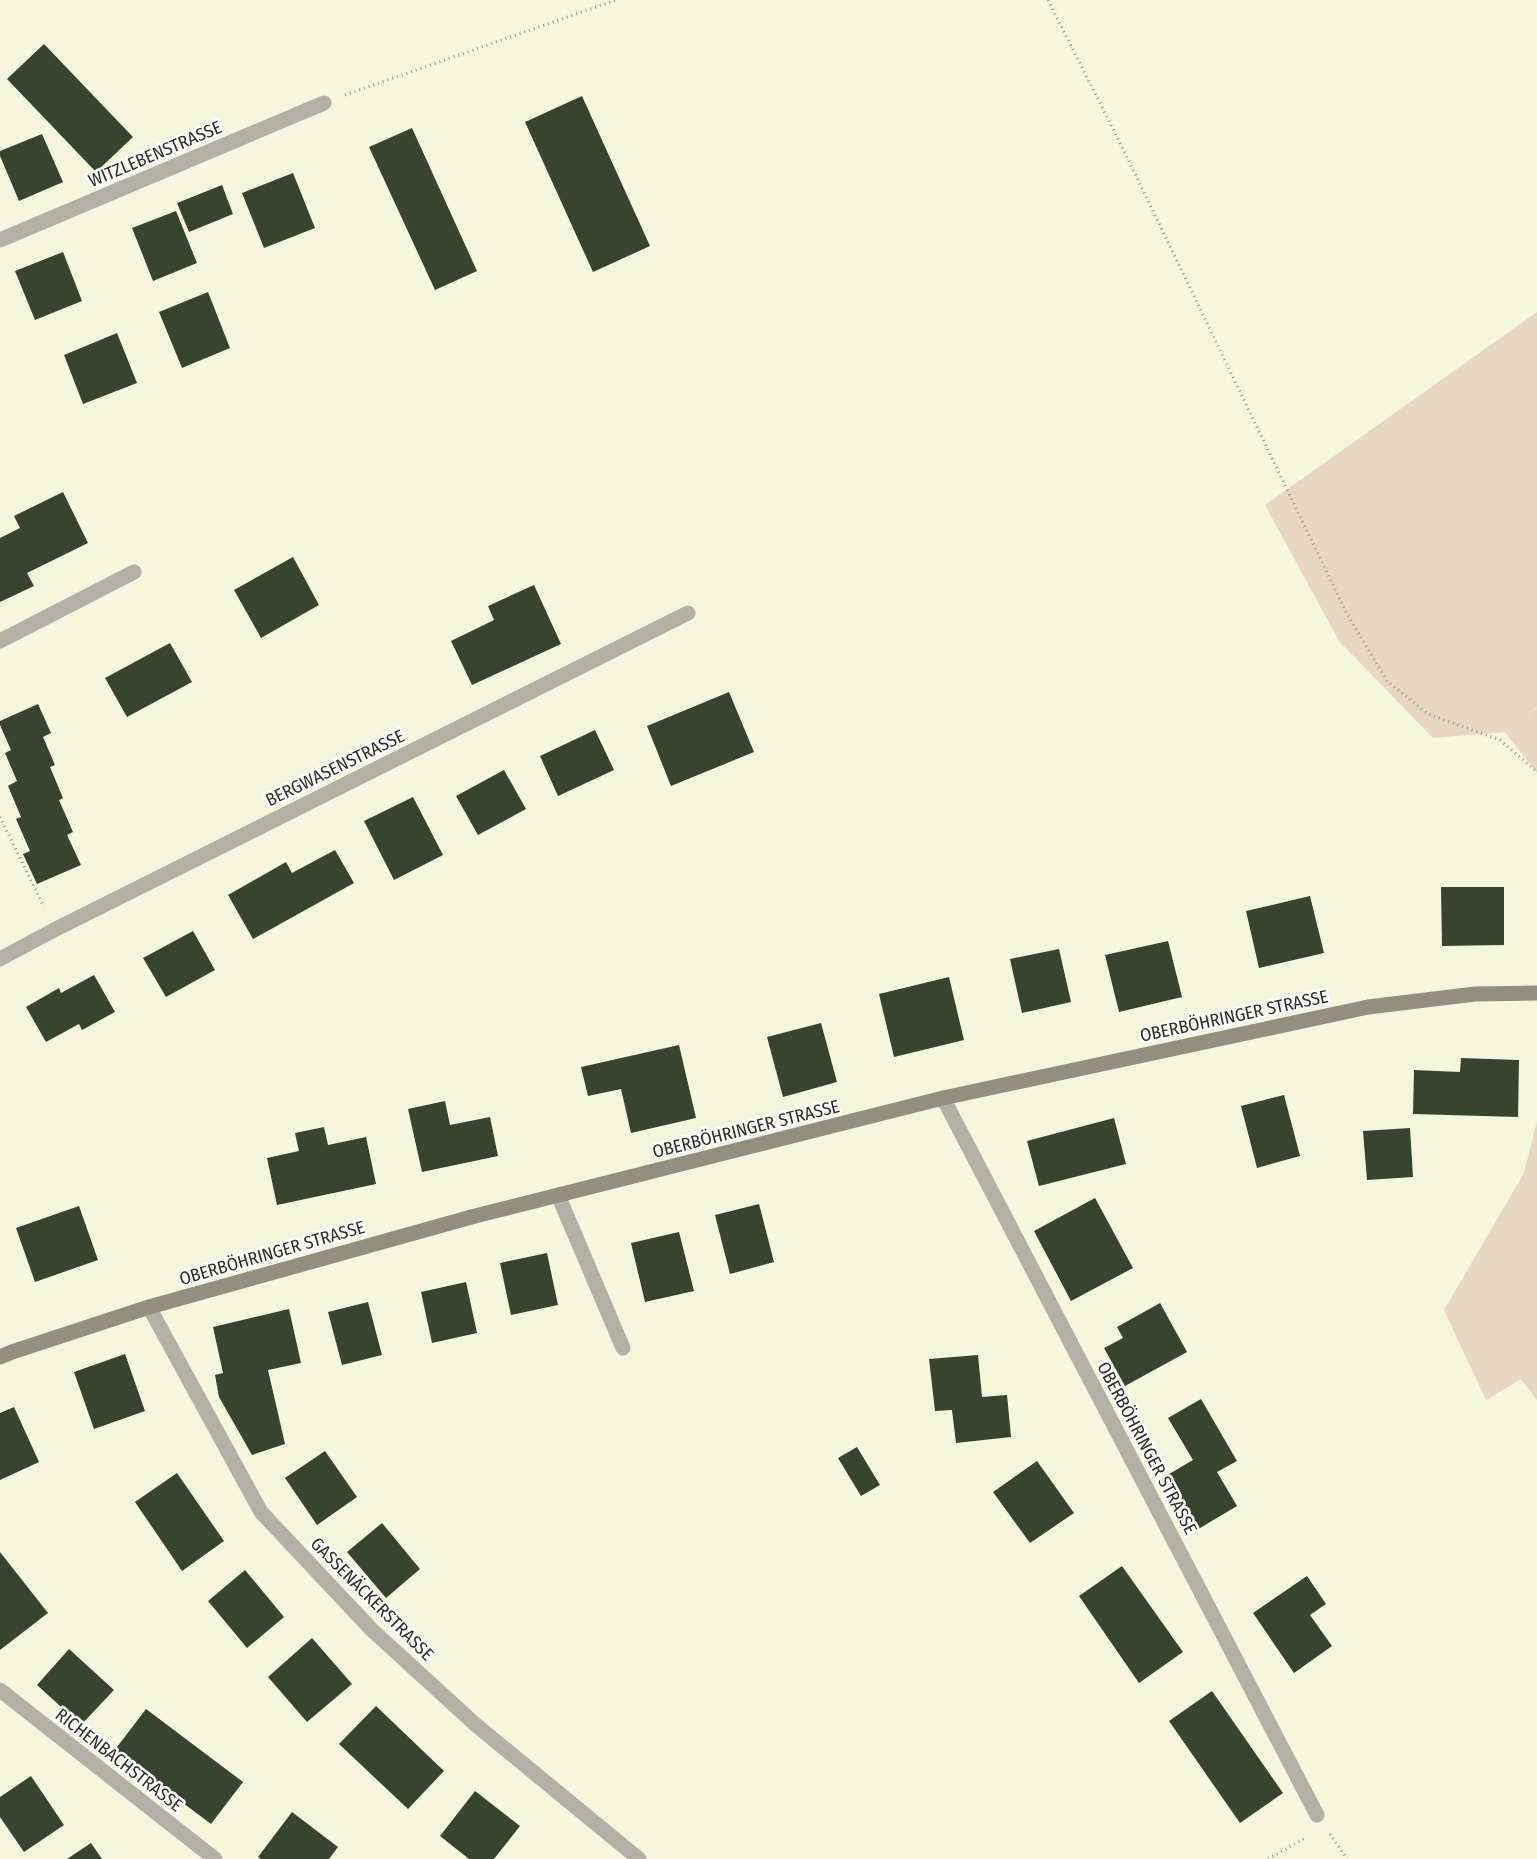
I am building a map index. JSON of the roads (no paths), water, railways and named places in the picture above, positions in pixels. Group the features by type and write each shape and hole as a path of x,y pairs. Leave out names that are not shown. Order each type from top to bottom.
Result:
{"street":[{"name":"WITZLEBENSTRASSE","path":"0,240 324,103"},
{"path":"0,641 134,572"},
{"name":"BERGWASENSTRASSE","path":"0,959 72,921 688,614"},
{"name":"OBERBÖHRINGER STRASSE","path":"0,1357 148,1307 475,1216 943,1098 1368,1007 1475,994 1537,993"},
{"name":"OBERBÖHRINGER STRASSE","path":"943,1098 1317,1815"},
{"path":"558,1195 623,1348"},
{"name":"GASSENÄCKERSTRASSE","path":"148,1307 262,1512 372,1630 476,1725 638,1859"},
{"name":"RICHENBACHSTRASSE","path":"0,1690 209,1857"}]}
